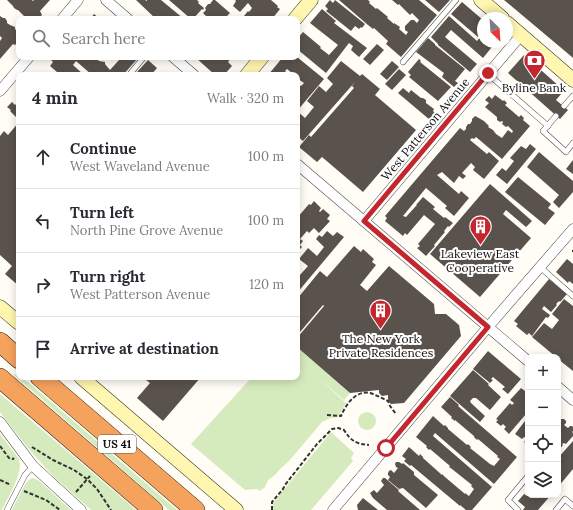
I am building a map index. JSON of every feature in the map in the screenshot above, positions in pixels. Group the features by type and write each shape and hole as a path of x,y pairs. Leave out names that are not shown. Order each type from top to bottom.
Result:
{"highway":[{"path":"0,342 16,356"},
{"name":"US 41","path":"0,378 153,510"},
{"name":"US 41","path":"43,380 195,510"}],"main road":[{"path":"298,16 311,0"},
{"path":"481,0 495,12"},
{"path":"513,28 573,80"},
{"path":"250,72 260,60"},
{"path":"0,307 16,320"},
{"path":"84,380 236,510"}],"street":[{"path":"65,16 78,0"},
{"path":"106,0 125,16"},
{"name":"West Patterson Avenue","path":"364,221 521,35"},
{"path":"16,72 26,60"},
{"path":"176,60 190,72"},
{"path":"0,91 16,72"},
{"path":"300,167 525,359"},
{"path":"333,510 573,229"},
{"path":"561,390 573,400"},
{"path":"0,422 33,466 81,510"}],"lane":[{"path":"403,62 456,0"},
{"path":"132,72 142,60"},
{"path":"488,73 548,126"},
{"path":"564,106 573,96"},
{"path":"556,116 543,131 566,152 573,143"},
{"path":"540,267 573,296"},
{"path":"7,510 25,474 33,466"},
{"path":"518,510 508,500 525,480"},
{"path":"556,510 565,499 573,506"}],"path":[{"path":"327,415 341,416 349,400 357,395 368,393 388,401 396,414"},
{"path":"272,510 272,502 283,489 284,485 317,444 332,429 338,428 344,430 352,441 369,445"},
{"path":"0,446 9,458 16,456"},
{"path":"29,446 74,470 87,479 111,510"},
{"path":"78,489 90,476"},
{"path":"0,480 46,500 60,510"}],"green space":[{"path":"300,350 350,393 344,400 317,377 346,403 338,417 330,418 322,422 289,461 268,480 265,487 260,491 257,489 245,490 191,444 249,380 300,380"},
{"path":"20,380 28,382 177,510 169,510"},
{"path":"0,394 136,510 91,510 53,476 27,447 0,412"},
{"path":"363,412 371,412 376,417 374,428 371,430 363,430 358,425 358,417"},
{"path":"331,432 354,453 351,458 353,461 311,510 273,510 273,503"},
{"path":"0,434 19,459 20,464 15,484 2,510 0,510"},
{"path":"33,478 38,480 71,510 12,510 26,483"}],"building":[{"path":"7,0 50,0 40,11 41,16 24,16"},
{"path":"136,0 161,0 180,16 153,16"},
{"path":"169,0 197,0 199,2 198,3 204,8 196,16 188,16"},
{"path":"213,0 215,0 230,13 227,16 206,16 203,13 208,4 210,4"},
{"path":"235,0 271,0 280,9 274,16 244,16 252,8 248,3 240,12 233,6 236,1"},
{"path":"330,0 333,3 335,0 365,24 362,28 361,27 359,29 355,26 351,31 326,11 328,9 325,6"},
{"path":"339,0 368,0 370,2 369,3 376,9 377,8 394,24 400,27 399,29 406,35 408,32 405,30 405,26 411,20 414,20 417,23 419,20 412,13 410,15 399,4 398,5 392,0 419,0 437,15 401,57 386,44 388,41 374,28 373,29 368,25"},
{"path":"425,0 450,0 439,12"},
{"path":"504,0 573,0 573,58 572,57"},
{"path":"462,2 477,15 477,36 451,14"},
{"path":"322,9 336,21 334,23 367,48 359,57 351,50 353,46 349,43 326,73 300,51 300,36 303,32 329,55 338,45 310,23"},
{"path":"0,16 5,18 7,23 15,27 16,44 13,44 0,59 0,41 2,38 0,36"},
{"path":"449,16 477,41 477,48 491,48 483,58 451,30 445,37 477,64 470,72 438,45 431,37"},
{"path":"428,38 465,69 455,81 458,83 454,87 442,77 444,73 416,52"},
{"path":"377,44 384,50 370,65 363,59"},
{"name":"Byline Bank","path":"524,55 560,87 559,89 562,93 556,100 568,110 560,119 508,73"},
{"path":"300,59 324,79 300,107 300,86 304,83 300,80 300,72 291,72 287,69 285,71 286,72 270,72 280,60"},
{"path":"419,59 421,61 420,62 451,87 438,101 409,77 411,75 408,72"},
{"path":"51,60 98,60 105,62 110,70 119,60 136,60 126,72 89,72 76,61 73,65 81,72 57,72 50,66 53,62"},
{"path":"148,60 157,68 154,72 137,72"},
{"path":"198,60 230,60 228,62 232,66 227,72 212,72"},
{"path":"341,61 360,76 362,74 380,89 375,95 416,130 363,192 322,157 317,162 300,148 309,135 311,137 354,88 352,86 355,82 303,141 300,138 300,114 305,118 314,107 307,101 319,86 326,92 333,84 327,78"},
{"path":"392,61 399,67 387,80 380,74"},
{"path":"399,69 406,75 392,90 385,84"},
{"path":"403,88 409,93 411,90 426,100 426,103 434,109 433,111 436,114 430,120 398,93"},
{"path":"495,95 503,101 504,100 507,103 505,105 519,117 521,115 524,118 523,120 530,126 502,159 476,137 470,140 487,154 489,152 499,161 484,179 473,170 475,167 471,163 462,173 466,176 463,179 459,176 454,183 442,172 437,175 459,194 461,191 469,198 454,216 445,208 447,206 426,188 403,216 406,217 423,197 435,207 433,209 453,223 449,227 448,226 434,245 435,246 426,256 417,248 420,246 418,244 435,224 424,215 407,235 405,233 403,236 385,221 387,218 385,216 460,128 464,131 475,116 484,121 489,126 488,127 502,138 508,130 512,133 513,131 508,126 506,127 502,124 502,121 500,122 497,120 497,117 485,107 489,103 485,100 489,96 492,99"},
{"path":"12,102 15,105 16,104 16,117 7,107"},
{"path":"16,126 16,283 5,274 12,266 0,255 0,136 4,131 8,135"},
{"path":"530,144 536,149 507,184 496,175 502,168 506,171 514,161 510,158 521,146 526,149"},
{"path":"539,152 573,181 573,192 559,208 553,202 559,195 527,167"},
{"path":"573,160 573,174 566,169"},
{"path":"518,177 551,204 548,208 555,213 545,225 505,192"},
{"name":"Lakeview East Cooperative","path":"490,184 532,221 526,227 506,210 503,214 531,238 480,297 430,254"},
{"path":"314,201 321,208 319,211 320,212 323,209 330,215 327,219 330,221 319,233 314,228 309,233 307,231 300,239 300,214 309,204 311,205"},
{"path":"327,231 333,236 337,232 344,237 300,289 300,275 308,266 300,260 300,258 308,248 317,256 324,247 316,239 319,235 322,237"},
{"name":"The New York Private Residences","path":"354,246 361,252 363,249 374,259 372,262 376,265 360,285 367,291 389,266 434,304 435,314 446,314 459,325 461,336 404,403 391,404 388,401 388,395 382,396 379,393 379,390 350,393 300,350 300,334 324,306 323,305 300,332 300,295 320,271 327,277"},
{"path":"567,259 573,264 573,284 569,281 568,283 556,272"},
{"path":"549,279 567,294 560,302 559,301 556,304 557,305 551,312 544,306 542,309 550,315 548,318 546,317 532,336 529,333 527,335 516,326 518,324 514,321"},
{"path":"564,299 573,306 573,371 561,361 561,354 552,354 532,337 544,323 552,329 559,320 552,314"},
{"path":"488,351 521,379 508,394 502,389 505,387 493,377 491,379 493,380 490,383 473,369"},
{"path":"473,370 501,397 490,410 476,398 473,398 470,401 485,416 480,422 450,396"},
{"path":"146,380 198,380 163,421 137,398 150,383"},
{"path":"521,388 525,391 525,415 509,434 504,429 506,427 503,424 501,426 496,422 498,420 496,419 510,403 512,405 514,403 510,400"},
{"path":"450,397 459,405 458,406 517,457 494,484 435,433 433,436 492,487 472,510 466,510 460,506 411,465 410,466 404,461 406,459 402,456 409,447 419,456 420,454 442,475 469,496 474,489 471,486 472,485 449,467 450,466 430,449 429,450 426,447 427,446 416,437 433,416 490,464 494,466 500,459 478,439 477,440 451,418 452,417 441,407"},
{"path":"561,419 566,421 564,425 568,428 570,426 573,427 573,436 566,444 562,444 563,445 561,447"},
{"path":"525,421 525,438 522,439 515,434"},
{"path":"573,441 573,469 561,483 561,462 561,455"},
{"path":"396,462 403,463 414,472 414,475 438,495 426,508 403,488 399,489 388,480 390,477 388,475 389,471 391,470 394,473 398,468 395,464"},
{"path":"383,478 399,490 398,491 420,510 387,510 373,498 370,493 374,490 377,493 384,485 381,481"},
{"path":"524,494 525,498 548,498 538,510 523,510 525,507 518,501"},
{"path":"363,498 378,510 358,510 357,505"}],"place":[{"name":"Byline Bank","path":"534,80"},
{"name":"Lakeview East Cooperative","path":"480,246"},
{"name":"The New York Private Residences","path":"381,330"}],"route":[{"path":"386,448 488,327 364,221 488,73"}]}
